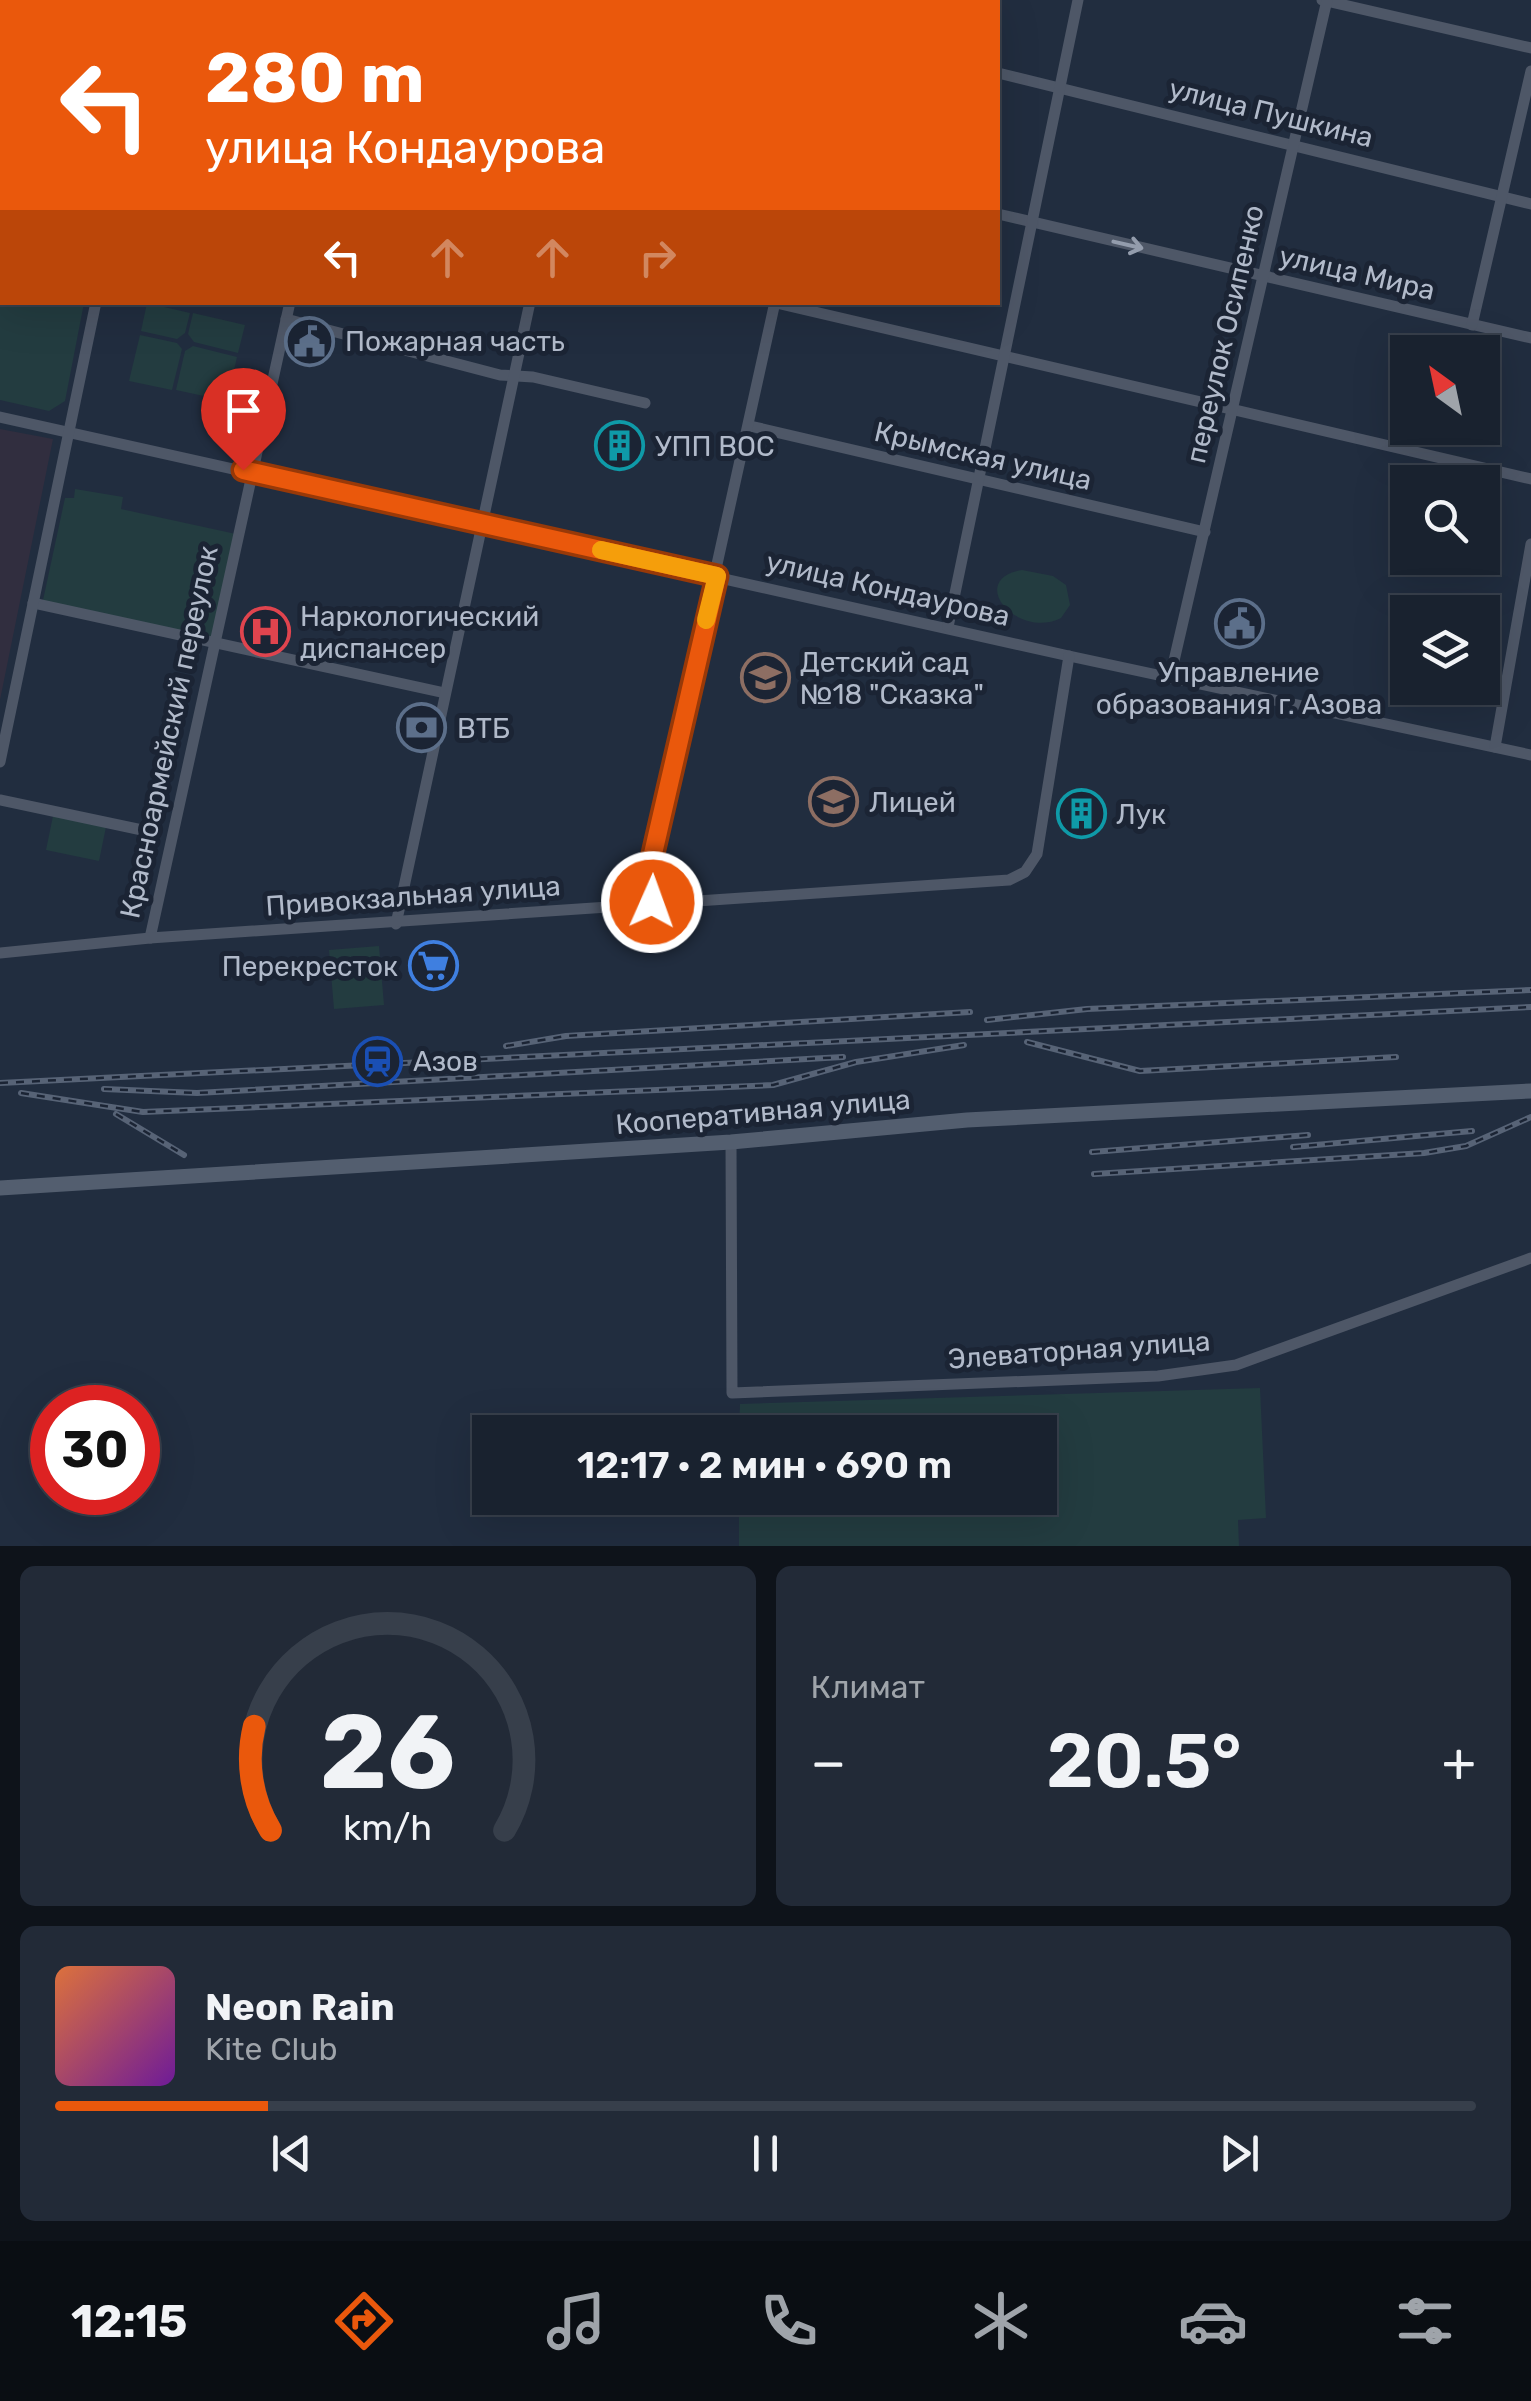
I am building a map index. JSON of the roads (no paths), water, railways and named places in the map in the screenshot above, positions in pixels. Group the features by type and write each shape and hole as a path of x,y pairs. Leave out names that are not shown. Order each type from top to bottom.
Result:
{"main road":[{"name":"Кооперативная улица","path":"0,1188 731,1142 967,1120 1531,1091"}],"street":[{"path":"948,627 1001,356 1033,223 1078,0"},
{"path":"1325,0 1531,48"},
{"name":"переулок Осипенко","path":"1170,678 1325,0"},
{"path":"1472,326 1531,71"},
{"name":"улица Пушкина","path":"1000,73 1531,204"},
{"name":"улица Мира","path":"1000,215 1531,338"},
{"path":"0,762 95,305"},
{"name":"Красноармейский переулок","path":"150,938 212,642 289,305"},
{"path":"396,924 529,305"},
{"path":"652,902 652,858 774,305"},
{"path":"783,305 1531,479"},
{"path":"286,319 514,377 533,376 644,403"},
{"name":"улица Кондаурова","path":"0,417 1070,656 1531,754"},
{"name":"Крымская улица","path":"750,426 1205,532"},
{"path":"1495,747 1531,544"},
{"path":"33,603 445,693"},
{"name":"Привокзальная улица","path":"0,953 150,938 396,924 1018,877 1037,854 1070,656"},
{"path":"0,800 142,830"},
{"name":"Элеваторная улица","path":"731,1142 732,1393 1158,1376 1236,1365 1531,1258"}],"railway":[{"path":"987,1020 1087,1009 1531,990"},
{"path":"0,1083 1531,1007"},
{"path":"506,1046 566,1036 970,1012"},
{"path":"1027,1042 1140,1071 1396,1057"},
{"path":"21,1093 143,1112 773,1085 856,1062 964,1045"},
{"path":"104,1089 197,1093 843,1057"},
{"path":"116,1114 184,1155"},
{"path":"1094,1174 1424,1153 1466,1146 1531,1117"},
{"path":"1293,1147 1472,1131"},
{"path":"1092,1152 1308,1135"}],"place":[{"name":"Пожарная часть","path":"310,341"},
{"name":"УПП ВОС","path":"620,446"},
{"name":"Управление образования г. Азова","path":"1239,624"},
{"name":"Наркологический диспансер","path":"265,632"},
{"name":"Детский сад №18 \"Сказка\"","path":"765,678"},
{"name":"ВТБ","path":"422,728"},
{"name":"Лицей","path":"834,802"},
{"name":"Лук","path":"1081,814"},
{"name":"Перекресток","path":"433,966"},
{"name":"Азов","path":"378,1061"}]}
